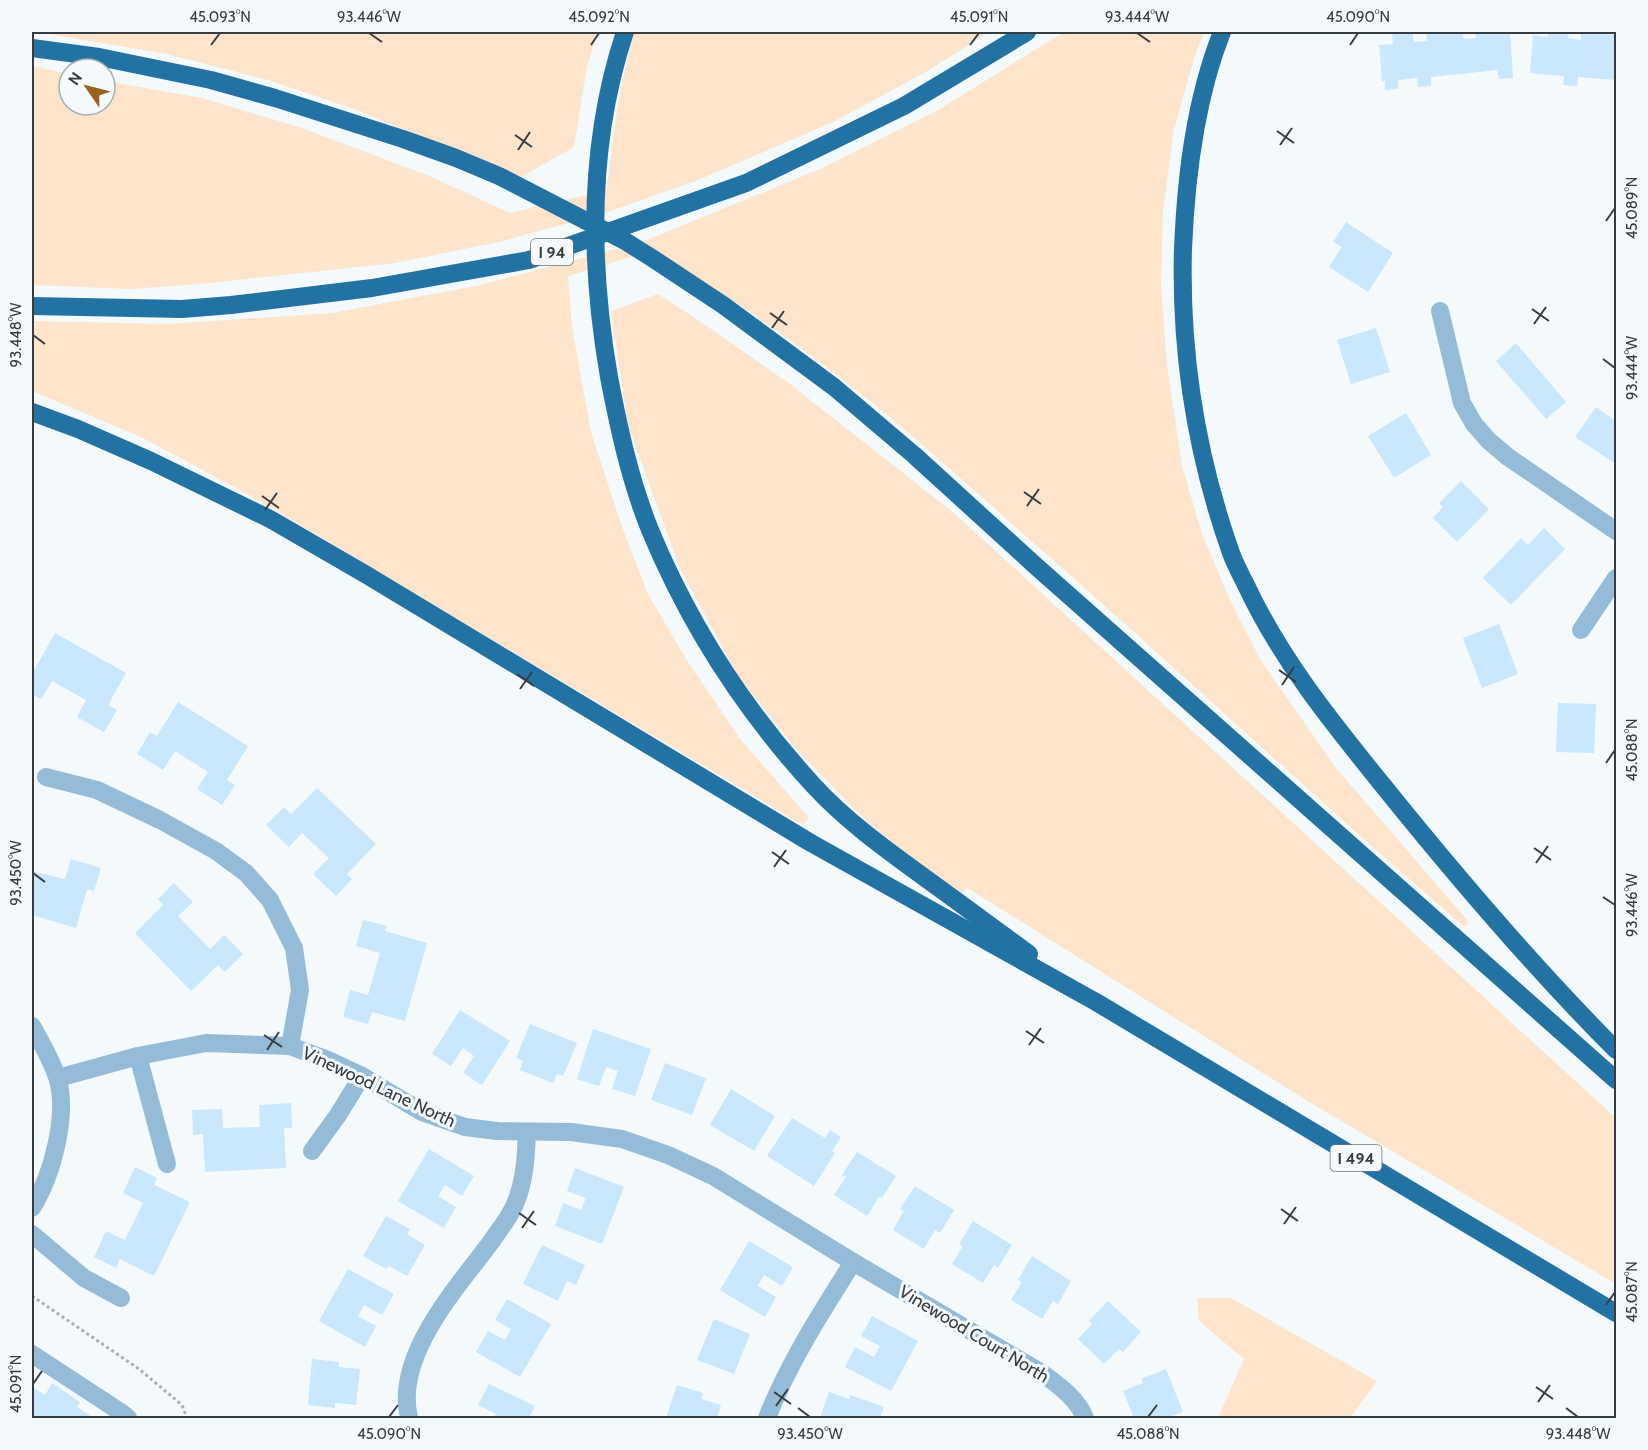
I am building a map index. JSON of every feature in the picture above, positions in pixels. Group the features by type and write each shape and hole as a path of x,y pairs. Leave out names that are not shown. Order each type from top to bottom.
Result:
{"highway":[{"path":"625,32 614,64 605,106 595,219 597,290 618,426 636,491 668,569 702,634 737,691 815,788 873,840 1096,1002"},
{"name":"I 94","path":"32,306 192,308 362,289 529,260 746,183 903,106 1027,32"},
{"path":"1222,32 1195,130 1184,231 1183,302 1184,349 1200,448 1231,555 1275,641 1302,683 1438,854 1504,931 1617,1050"},
{"path":"32,48 99,57 211,81 334,116 456,158 498,176 625,241 723,305 834,387 915,455 1065,591 1617,1080"},
{"path":"32,412 151,461 270,519 811,843 1096,1002"},
{"name":"I 494","path":"1096,1002 1617,1313"}],"street":[{"path":"1440,311 1462,403 1474,424 1508,457 1617,531"},
{"path":"1581,630 1617,578"},
{"path":"46,777 97,790 160,820 216,851 246,873 270,900 294,948 300,990 290,1046"},
{"path":"32,1026 57,1078 60,1112 55,1154 48,1176 32,1208"},
{"name":"Vinewood Lane North","path":"57,1078 138,1056 206,1043 290,1046 362,1076 422,1112 446,1122 465,1127 527,1132 571,1132 622,1139 668,1155 713,1176 853,1262"},
{"path":"138,1056 166,1164"},
{"path":"312,1150 338,1115 362,1076"},
{"path":"409,1419 406,1408 408,1378 417,1351 428,1329 515,1205 522,1182 527,1132"},
{"path":"32,1234 84,1278 121,1298"},
{"path":"766,1419 795,1355 853,1262"},
{"name":"Vinewood Court North","path":"853,1262 1042,1373 1065,1391 1083,1412 1085,1419"},
{"path":"32,1354 128,1419"}],"path":[{"path":"32,1296 139,1369 182,1405 187,1419"}],"shaded area":[{"path":"37,32 597,32 587,67 574,147 521,177 351,108 271,81 167,54"},
{"path":"635,32 989,32 926,72 831,123 698,180 605,213 499,242 395,263 200,284 132,289 32,285 32,66 57,71 57,117 117,117 117,83 202,98 299,127 432,177 510,213 607,190 614,130 629,51"},
{"path":"1064,32 1204,32 1194,58 1174,130 1163,210 1161,286 1167,365 1182,466 1202,534 1230,600 1261,661 1336,768 1469,922 1464,927 904,429 782,335 654,250 568,276 572,327 591,432 622,527 648,594 686,659 741,740 809,818 803,825 260,501 143,438 32,391 32,321 167,324 332,313 481,285 642,242 818,170 940,109"},
{"path":"658,294 790,384 954,513 1616,1118 1616,1284 1306,1100 966,887 962,893 918,863 866,821 796,749 736,673 679,566 628,425 611,311"},
{"path":"1197,1298 1231,1298 1377,1381 1350,1418 1218,1418 1244,1359 1199,1321"}],"building":[{"path":"1412,32 1414,42 1427,41 1426,32 1462,32 1464,39 1476,38 1475,32 1510,32 1513,78 1499,79 1497,70 1431,77 1431,86 1418,87 1417,78 1398,80 1398,89 1385,90 1379,45 1393,44 1392,34"},
{"path":"1549,32 1568,32 1568,38 1581,40 1581,32 1616,35 1616,80 1578,77 1577,86 1563,85 1564,76 1530,73 1533,35 1548,37"},
{"path":"1346,222 1393,253 1368,292 1329,267 1342,247 1333,242"},
{"path":"1376,328 1390,372 1351,384 1337,340"},
{"path":"1516,343 1566,402 1546,419 1496,361"},
{"path":"1596,407 1616,421 1616,464 1575,437"},
{"path":"1406,413 1431,455 1394,478 1368,436"},
{"path":"1461,481 1489,509 1457,542 1433,518 1443,507 1439,503"},
{"path":"1544,528 1565,549 1511,605 1483,578 1521,538 1528,545"},
{"path":"1499,624 1518,674 1482,688 1463,638"},
{"path":"55,633 126,673 108,705 117,710 104,732 77,717 86,700 52,681 41,699 32,694 32,667 35,669"},
{"path":"178,702 248,746 227,780 235,785 222,805 197,789 208,772 175,751 163,770 137,754 150,732 157,736"},
{"path":"1558,703 1596,704 1594,753 1556,752"},
{"path":"317,788 376,844 347,874 352,879 336,896 313,874 329,858 302,833 289,847 266,825 284,807 291,814"},
{"path":"71,859 101,868 94,891 87,889 76,928 32,915 32,871 65,879"},
{"path":"174,883 193,902 178,916 210,949 224,935 243,954 225,972 218,965 191,991 135,933 163,905 158,899"},
{"path":"363,920 387,926 385,931 427,943 405,1021 372,1012 368,1024 343,1017 350,990 368,995 380,953 356,946"},
{"path":"460,1010 510,1041 482,1085 463,1073 474,1056 463,1048 451,1066 432,1054"},
{"path":"530,1024 577,1043 563,1076 557,1074 553,1083 520,1070 523,1061 516,1058"},
{"path":"593,1029 651,1049 635,1096 612,1089 618,1071 606,1067 599,1086 577,1079"},
{"path":"665,1063 706,1078 692,1115 651,1100"},
{"path":"731,1089 775,1116 754,1151 710,1125"},
{"path":"291,1103 292,1128 284,1128 286,1168 205,1172 203,1134 193,1135 192,1110 222,1109 223,1128 260,1127 259,1105"},
{"path":"792,1118 825,1138 830,1130 841,1137 832,1151 835,1153 814,1186 767,1156"},
{"path":"429,1149 474,1176 462,1196 445,1185 438,1196 456,1207 444,1228 398,1201"},
{"path":"857,1152 896,1176 867,1216 834,1195 846,1177 842,1175"},
{"path":"135,1167 157,1178 154,1185 190,1202 154,1276 120,1259 116,1268 94,1257 106,1231 125,1240 143,1203 123,1193"},
{"path":"575,1168 624,1187 602,1244 555,1226 563,1203 581,1210 586,1198 567,1191"},
{"path":"915,1186 954,1210 940,1233 935,1230 924,1249 893,1230 904,1211 900,1209"},
{"path":"386,1216 410,1229 407,1234 425,1245 407,1276 389,1266 386,1269 363,1256"},
{"path":"973,1221 1012,1245 998,1268 994,1265 983,1283 952,1264 963,1246 959,1244"},
{"path":"749,1241 793,1267 782,1286 764,1275 760,1282 758,1286 776,1297 765,1317 720,1290"},
{"path":"542,1245 585,1265 576,1285 567,1281 558,1301 523,1284"},
{"path":"1032,1256 1071,1281 1058,1304 1053,1301 1042,1319 1011,1300 1022,1282 1018,1280"},
{"path":"348,1269 394,1294 382,1315 364,1305 358,1316 376,1326 365,1347 319,1321"},
{"path":"507,1299 551,1324 520,1377 476,1352 488,1331 505,1340 511,1329 495,1320"},
{"path":"1108,1301 1141,1332 1123,1352 1119,1349 1104,1364 1078,1339 1092,1324 1089,1321"},
{"path":"872,1316 918,1341 891,1391 845,1367 855,1347 874,1357 880,1346 861,1336"},
{"path":"714,1319 750,1334 734,1374 697,1360"},
{"path":"312,1359 339,1362 339,1367 360,1369 356,1405 335,1403 335,1408 308,1405"},
{"path":"1166,1369 1183,1412 1166,1418 1134,1418 1123,1391 1143,1383 1141,1379"},
{"path":"52,1383 80,1402 77,1407 94,1418 32,1418 32,1387 45,1395"},
{"path":"489,1384 535,1406 529,1418 493,1418 496,1414 478,1405"},
{"path":"677,1385 703,1393 701,1399 721,1405 717,1418 666,1418"},
{"path":"829,1392 849,1399 850,1395 884,1407 880,1418 820,1418"}]}
